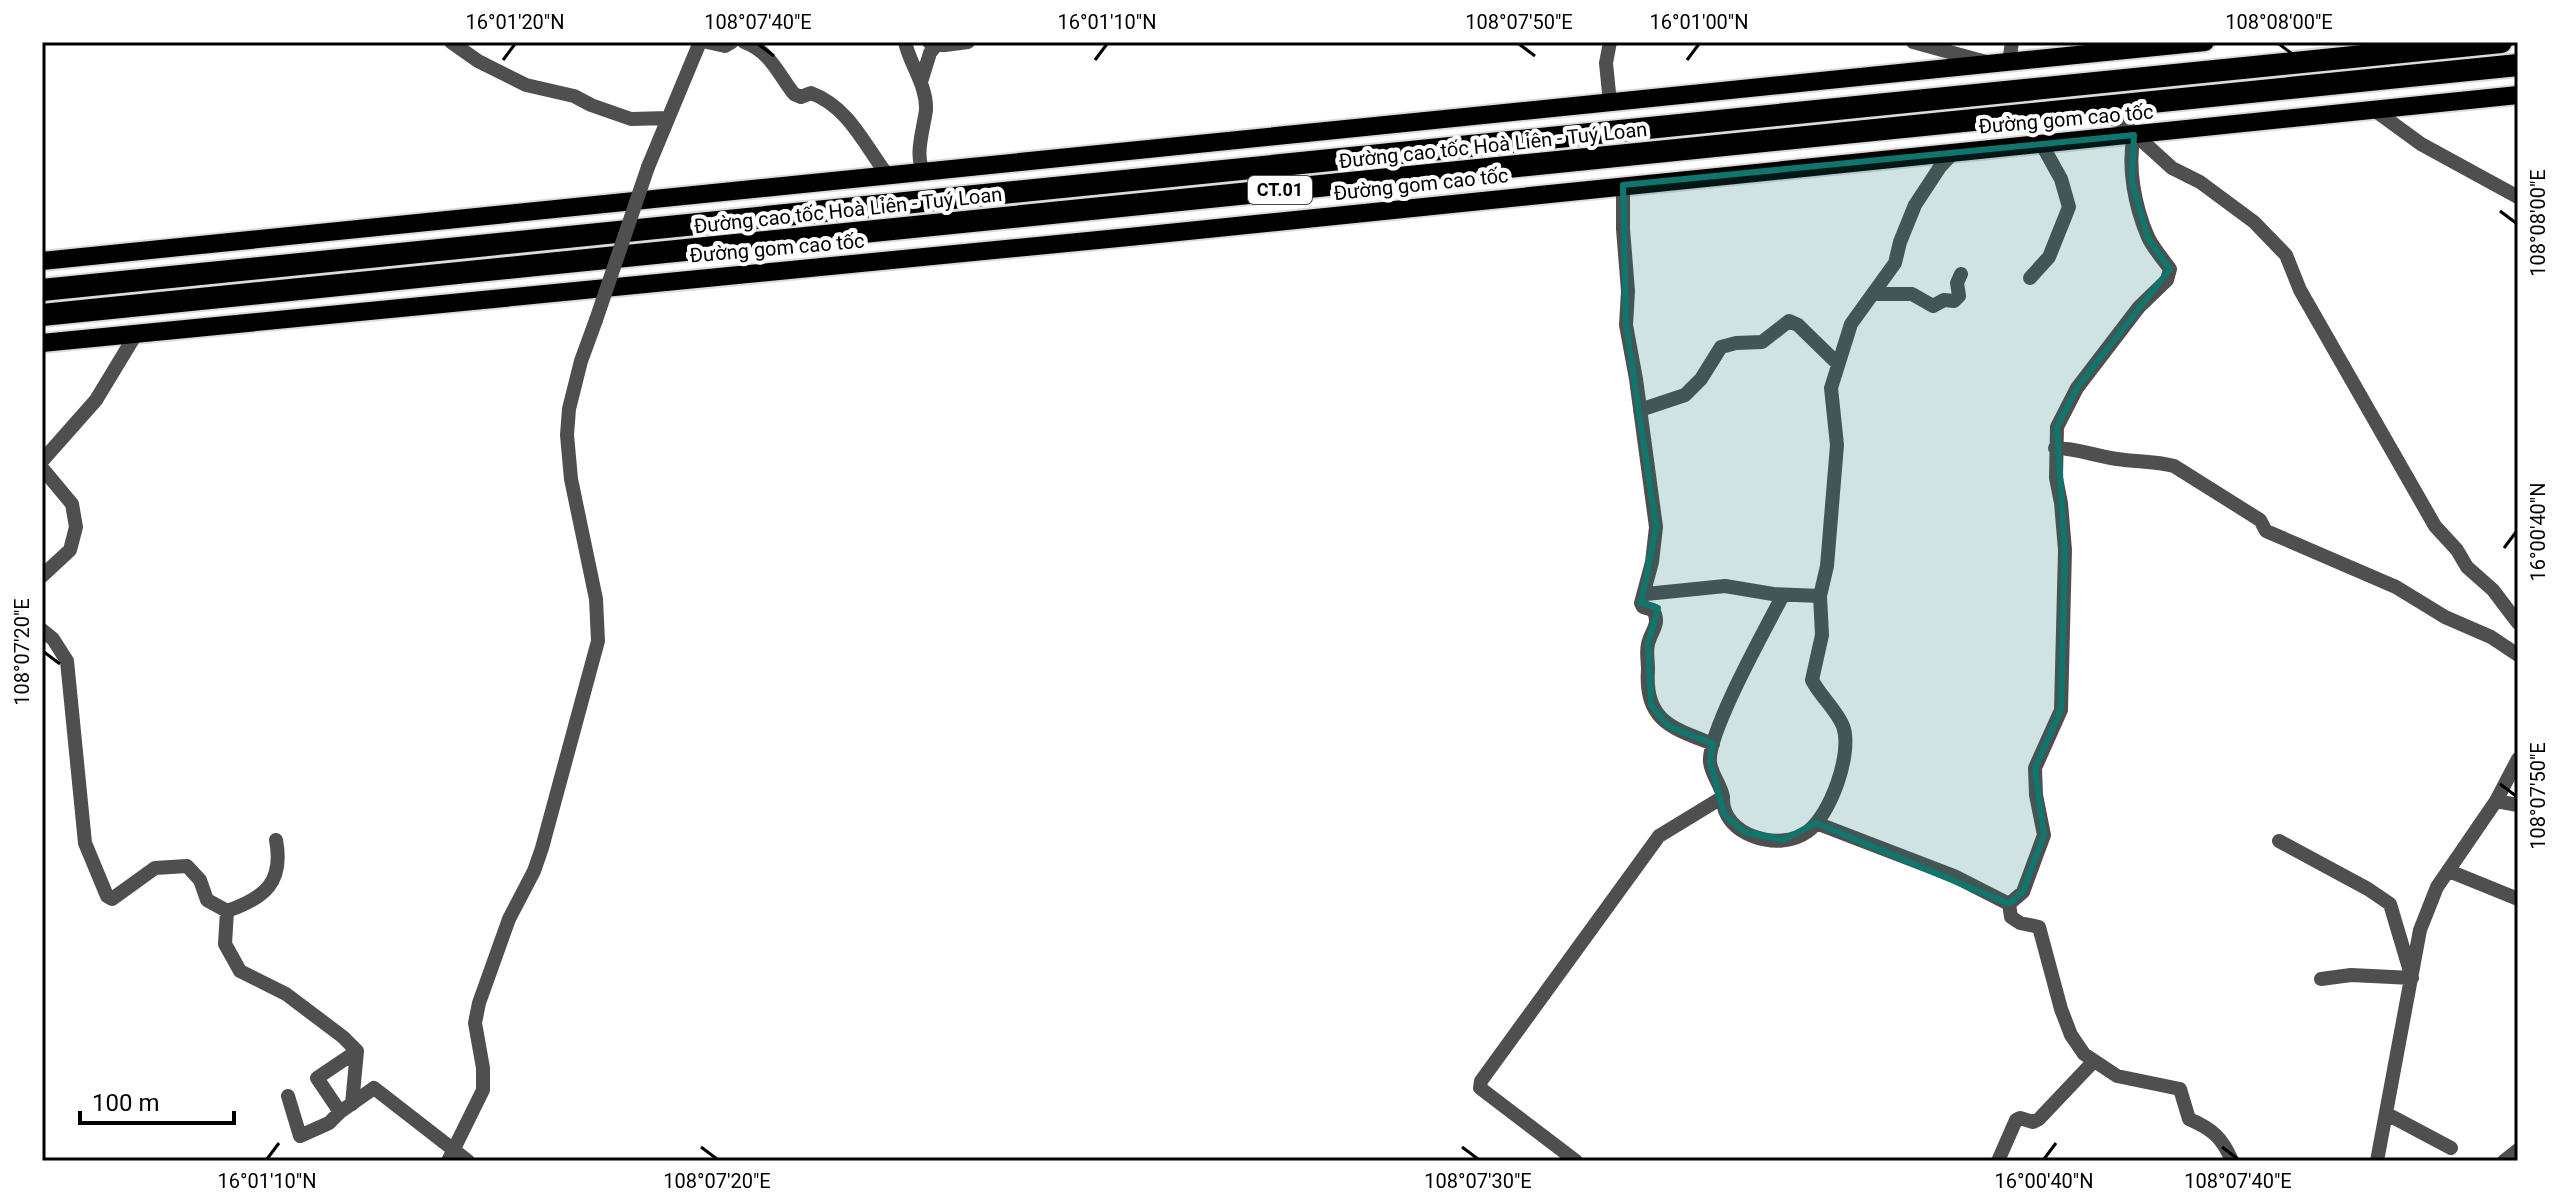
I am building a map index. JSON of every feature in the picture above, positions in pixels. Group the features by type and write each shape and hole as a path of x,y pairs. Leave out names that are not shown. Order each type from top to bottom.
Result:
{"highway":[{"name":"Đường cao tốc Hoà Liên - Tuý Loan","path":"42,290 2501,42"},
{"name":"Đường cao tốc Hoà Liên - Tuý Loan","path":"42,315 2518,65"}],"main road":[{"path":"42,261 1990,64 2085,54 2110,47 2205,42"},
{"name":"Đường gom cao tốc","path":"42,343 2518,95"}],"street":[{"path":"451,42 478,61 526,85 574,96 631,119 668,118"},
{"path":"451,1155 483,1090 483,1068 475,1023 479,1003 509,919 534,871 542,848 598,641 596,599 571,479 567,435 569,409 581,361 648,167 700,42"},
{"path":"707,42 725,46 732,42"},
{"path":"744,42 771,59 794,94 801,97 811,93 822,97 846,116 888,176"},
{"path":"905,42 921,82 926,107 918,159 919,167 925,172"},
{"path":"921,82 932,43 968,42"},
{"path":"1610,42 1606,63 1610,103"},
{"path":"1913,42 1990,64"},
{"path":"2009,62 2012,42"},
{"path":"2084,74 2085,54"},
{"path":"2373,109 2421,144 2518,197"},
{"path":"2087,115 2119,120 2172,168 2200,182 2232,204 2286,255 2300,290 2435,526 2457,550 2467,567 2493,590 2518,623"},
{"path":"2009,904 2023,892 2044,835 2036,795 2035,768 2061,710 2065,550 2055,448 2057,427 2077,388 2139,307 2167,280 2170,269 2148,238 2132,181 2130,152 2134,135"},
{"path":"2030,278 2049,257 2060,223 2069,207 2061,179 2041,143"},
{"path":"1783,595 1728,706 1713,744 1710,762 1723,797 1724,814 1730,823 1768,840 1792,839 1807,833 1816,823 1840,779 1846,754 1843,727 1812,680 1822,635 1820,596 1827,566 1837,445 1831,388 1849,328 1895,263 1915,205 1940,167 1955,151"},
{"path":"1623,185 1628,291 1626,325 1656,527 1642,605 1653,610 1657,618 1655,632 1648,643 1647,678 1651,705 1668,726 1713,744"},
{"path":"1873,294 1912,294 1933,306 1944,300 1956,301 1961,274"},
{"path":"1640,410 1685,395 1701,379 1721,347 1762,342 1789,321 1798,325 1838,364"},
{"path":"42,461 96,400 136,334"},
{"path":"2055,448 2174,466 2260,520 2266,531 2396,587 2445,617 2491,637 2518,655"},
{"path":"42,468 72,504 76,527 70,550 42,576"},
{"path":"1646,594 1725,586 1783,595 1820,596"},
{"path":"42,630 53,639 67,661 85,843 107,896 112,899 155,868 187,866 200,880 207,900 227,911 251,903 265,891 277,874 280,857 276,840"},
{"path":"2377,1161 2420,930 2437,887 2496,801 2518,759"},
{"path":"1576,1161 1480,1088 1481,1081 1659,836 1723,797"},
{"path":"2496,801 2518,805"},
{"path":"1816,823 1954,876 2009,904"},
{"path":"2279,841 2390,904 2412,978"},
{"path":"2449,871 2518,899"},
{"path":"2009,904 2011,917 2020,923 2039,927 2071,1035 2084,1054 2117,1076 2180,1089 2189,1119 2220,1136 2232,1161"},
{"path":"227,911 225,944 240,971 286,994 357,1051"},
{"path":"2321,979 2351,975 2412,978"},
{"path":"346,1108 317,1078 357,1051"},
{"path":"346,1108 357,1051"},
{"path":"1998,1161 2016,1120 2020,1118 2033,1122 2039,1119 2093,1062"},
{"path":"288,1096 300,1136 329,1123 374,1088 451,1155 468,1161"},
{"path":"2387,1114 2451,1148"},
{"path":"2504,1161 2518,1150"}],"highlighted area":[{"path":"2134,135 2132,181 2148,238 2170,269 2077,388 2057,427 2065,550 2061,710 2035,768 2044,835 2023,892 2009,904 1816,823 1783,840 1744,832 1724,814 1710,762 1713,744 1668,726 1651,705 1648,643 1658,608 1641,603 1656,527 1626,325 1623,185"}]}
